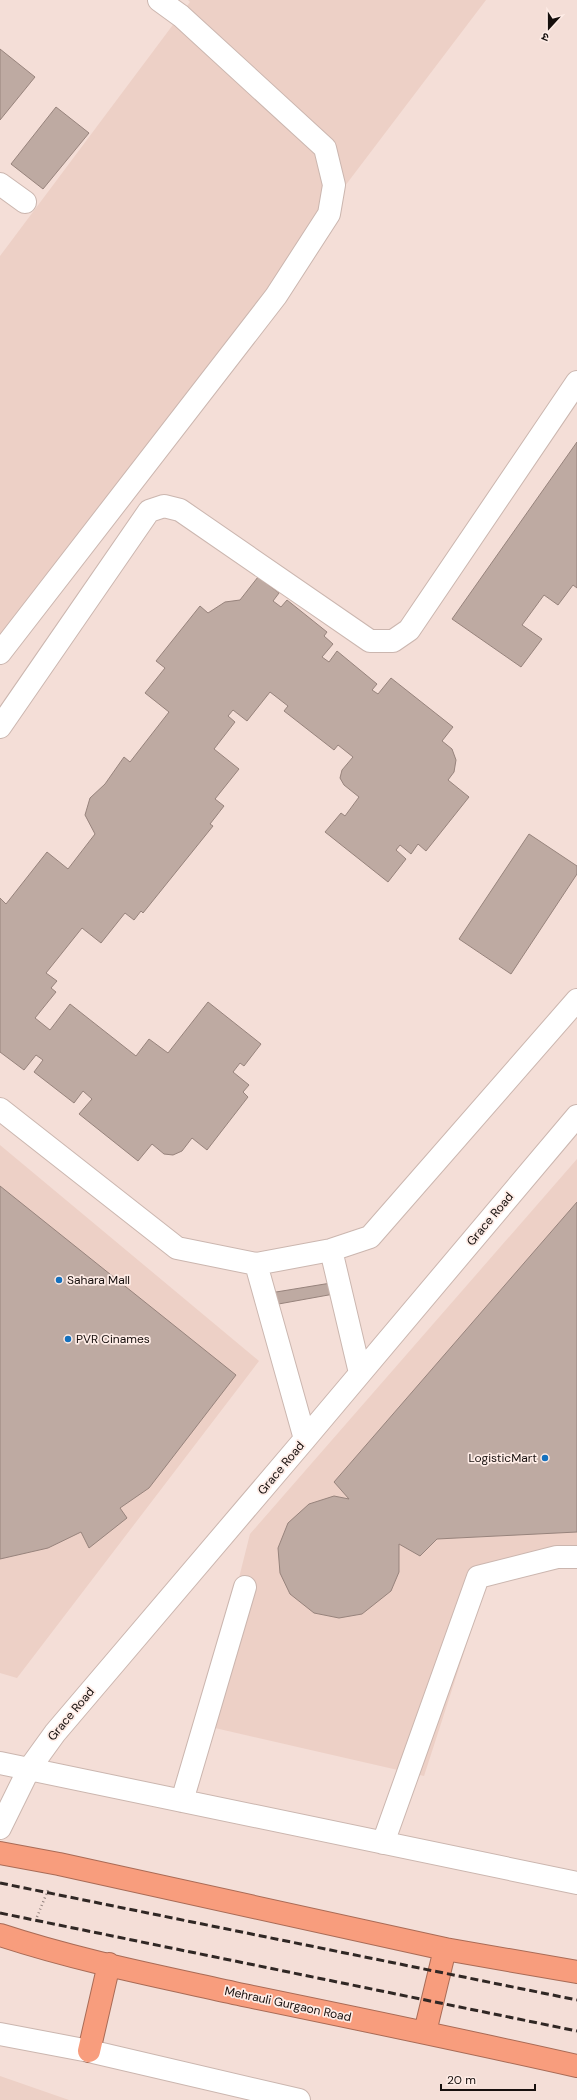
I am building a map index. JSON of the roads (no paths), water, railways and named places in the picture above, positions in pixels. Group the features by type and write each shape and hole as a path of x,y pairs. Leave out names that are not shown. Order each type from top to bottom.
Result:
{"highway":[{"path":"0,1853 59,1864 445,1949 577,1972"},
{"name":"Mehrauli Gurgaon Road","path":"0,1935 26,1944 165,1978 425,2032 577,2066"},
{"path":"425,2032 445,1949"},
{"path":"89,2051 109,1964"}],"street":[{"path":"0,653 276,296 328,214 334,185 325,148 181,16 159,0"},
{"path":"0,184 25,202"},
{"path":"0,727 149,511 164,506 180,510 370,641 393,641 409,630 577,382"},
{"path":"0,1109 171,1245 177,1248 256,1264 331,1250 370,1237 577,1000"},
{"name":"Grace Road","path":"0,1828 29,1769 55,1733 306,1439 577,1116"},
{"path":"331,1250 360,1373"},
{"path":"256,1264 306,1439"},
{"path":"383,1842 478,1577 557,1556 577,1557"},
{"path":"182,1801 245,1587"},
{"path":"0,1763 577,1882"},
{"path":"0,2034 89,2051 299,2100"}],"railway":[{"path":"0,1883 577,2000"},
{"path":"0,1913 577,2031"}],"place":[{"name":"Sahara Mall","path":"59,1280"},
{"name":"PVR Cinames","path":"68,1339"},
{"name":"LogisticMart","path":"545,1458"}]}
